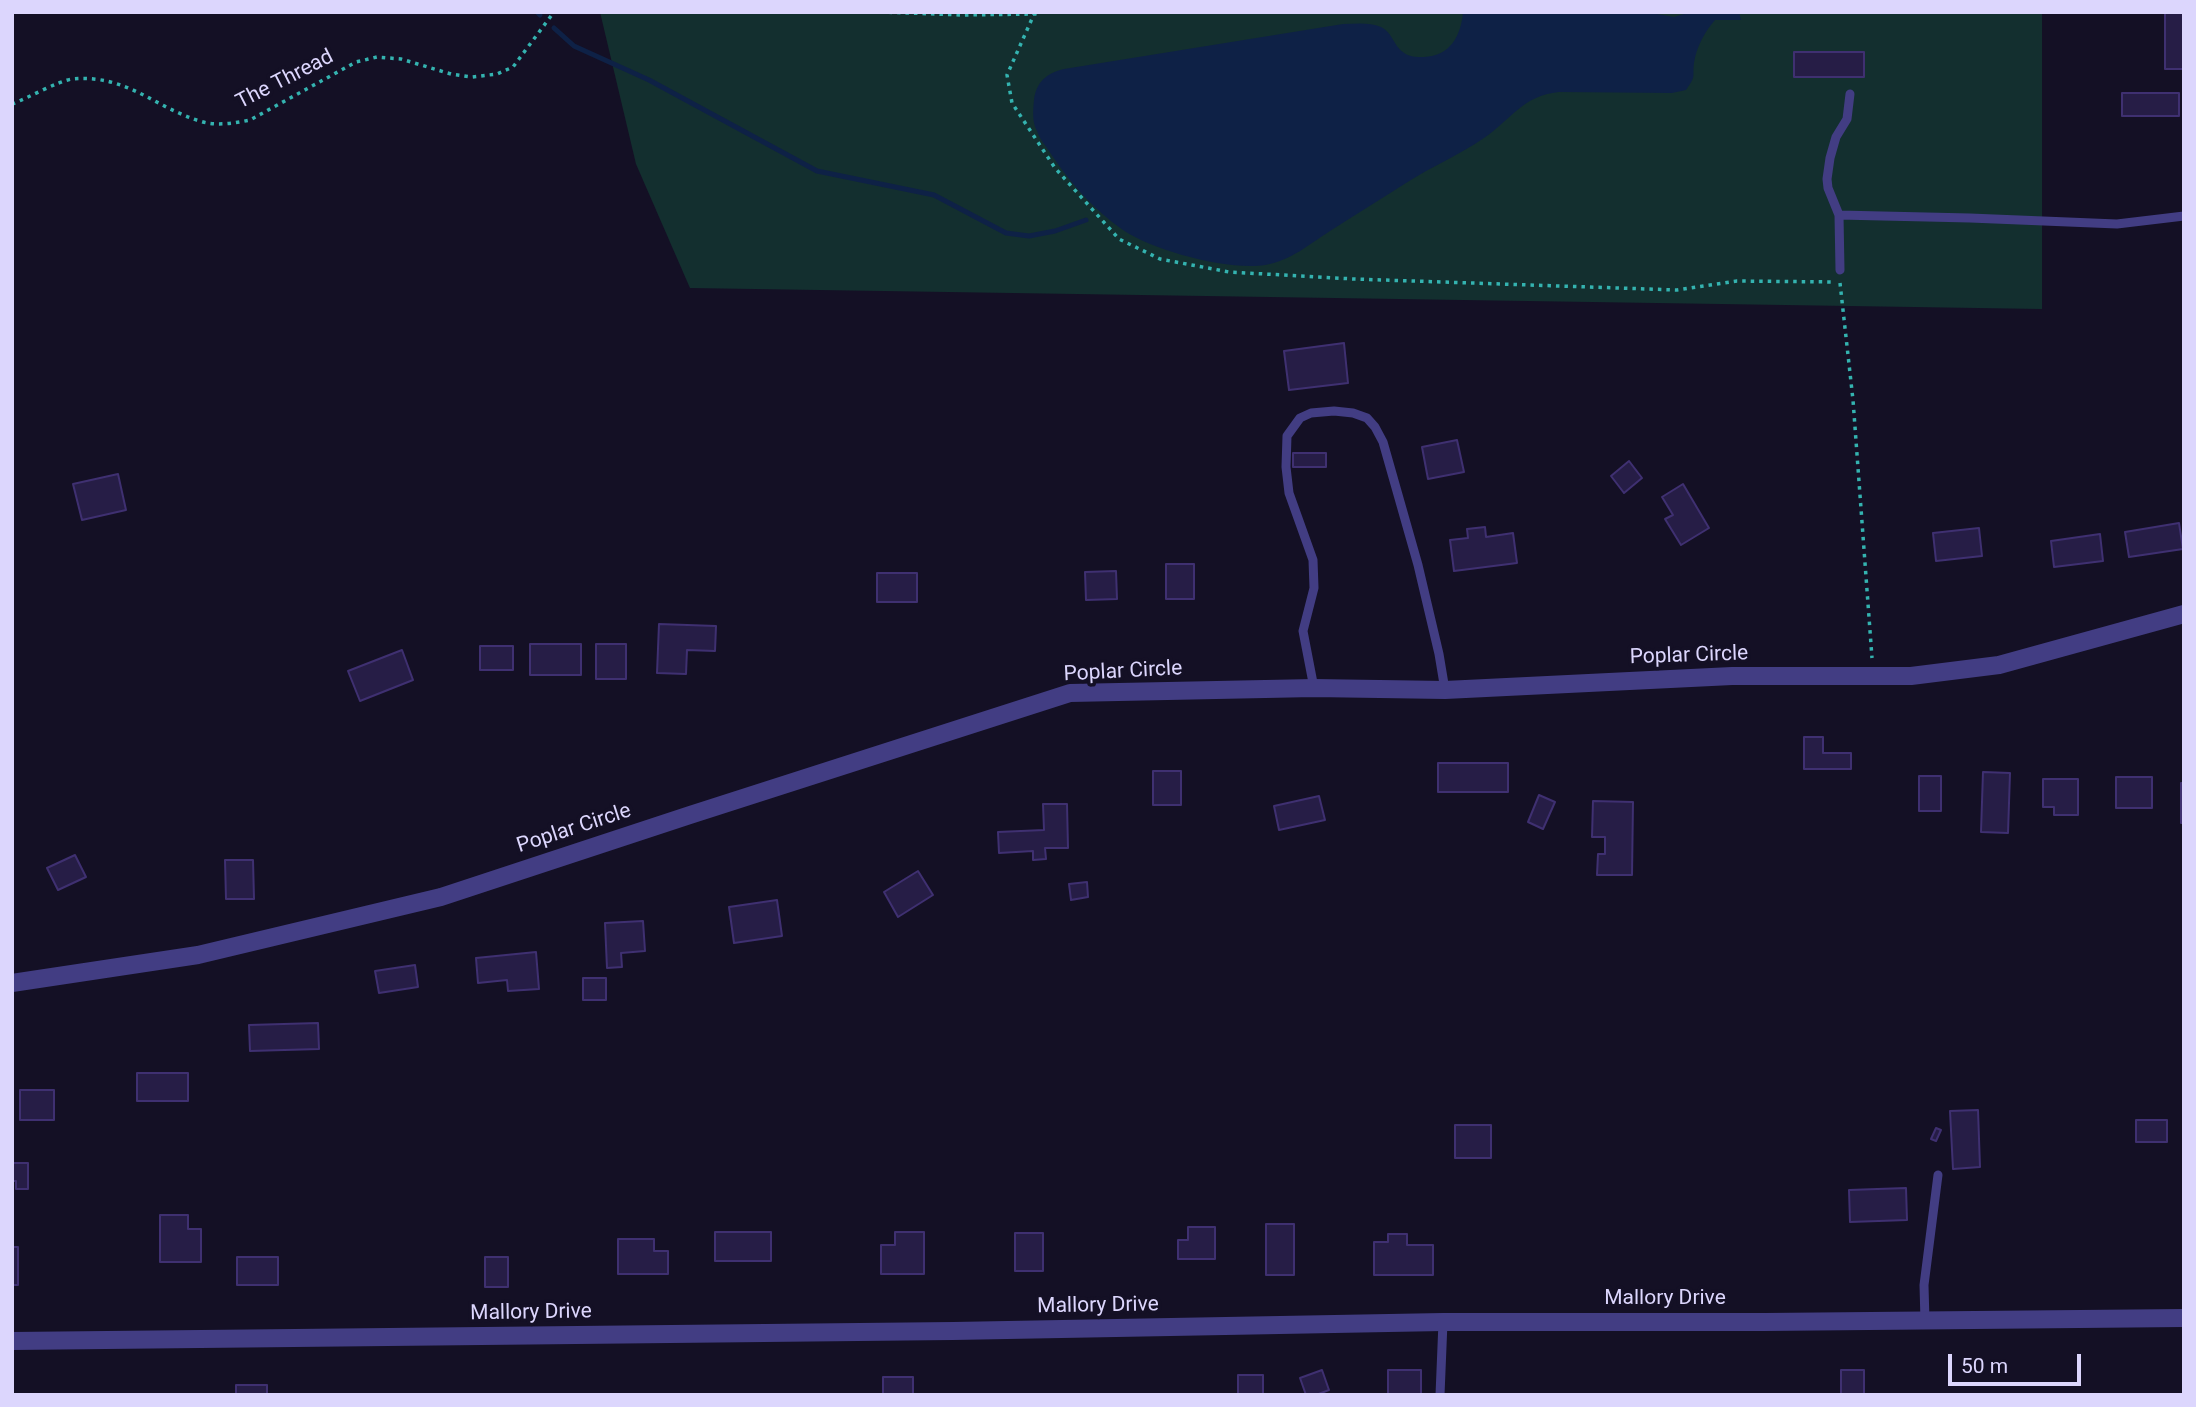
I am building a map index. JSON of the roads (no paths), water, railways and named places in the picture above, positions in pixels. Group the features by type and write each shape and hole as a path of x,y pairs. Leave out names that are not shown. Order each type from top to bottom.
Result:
{"street":[{"name":"Poplar Circle","path":"12,983 198,955 441,897 1070,693 1314,688 1445,690 1732,676 1911,676 1999,665 2184,614"},
{"name":"Mallory Drive","path":"12,1341 953,1331 1443,1322 2184,1318"}],"lane":[{"path":"1840,270 1839,215 1827,179 1836,137 1847,118 1850,94"},
{"path":"1839,215 2117,224 2184,216"},
{"path":"1314,688 1303,631 1314,588 1313,560 1289,493 1287,436 1300,418 1311,413 1334,411 1367,418 1383,442 1418,565 1445,690"},
{"path":"1925,1321 1924,1285 1938,1175"},
{"path":"1440,1395 1443,1322"}],"water":[{"path":"1463,12 1645,12 1674,17 1691,12 1739,12 1741,20 1715,20 1711,24 1699,46 1693,79 1686,90 1672,93 1559,92 1536,98 1474,144 1416,177 1299,251 1283,260 1265,265 1232,265 1192,258 1153,245 1123,230 1102,214 1074,186 1041,140 1034,124 1037,88 1052,73 1064,69 1343,24 1381,27 1405,54 1415,57 1433,56 1447,49 1457,37"}],"waterway":[{"path":"537,12 540,15"},
{"path":"554,28 574,46 649,80 817,171 934,195 1006,233 1029,236 1055,231 1086,220"}]}
